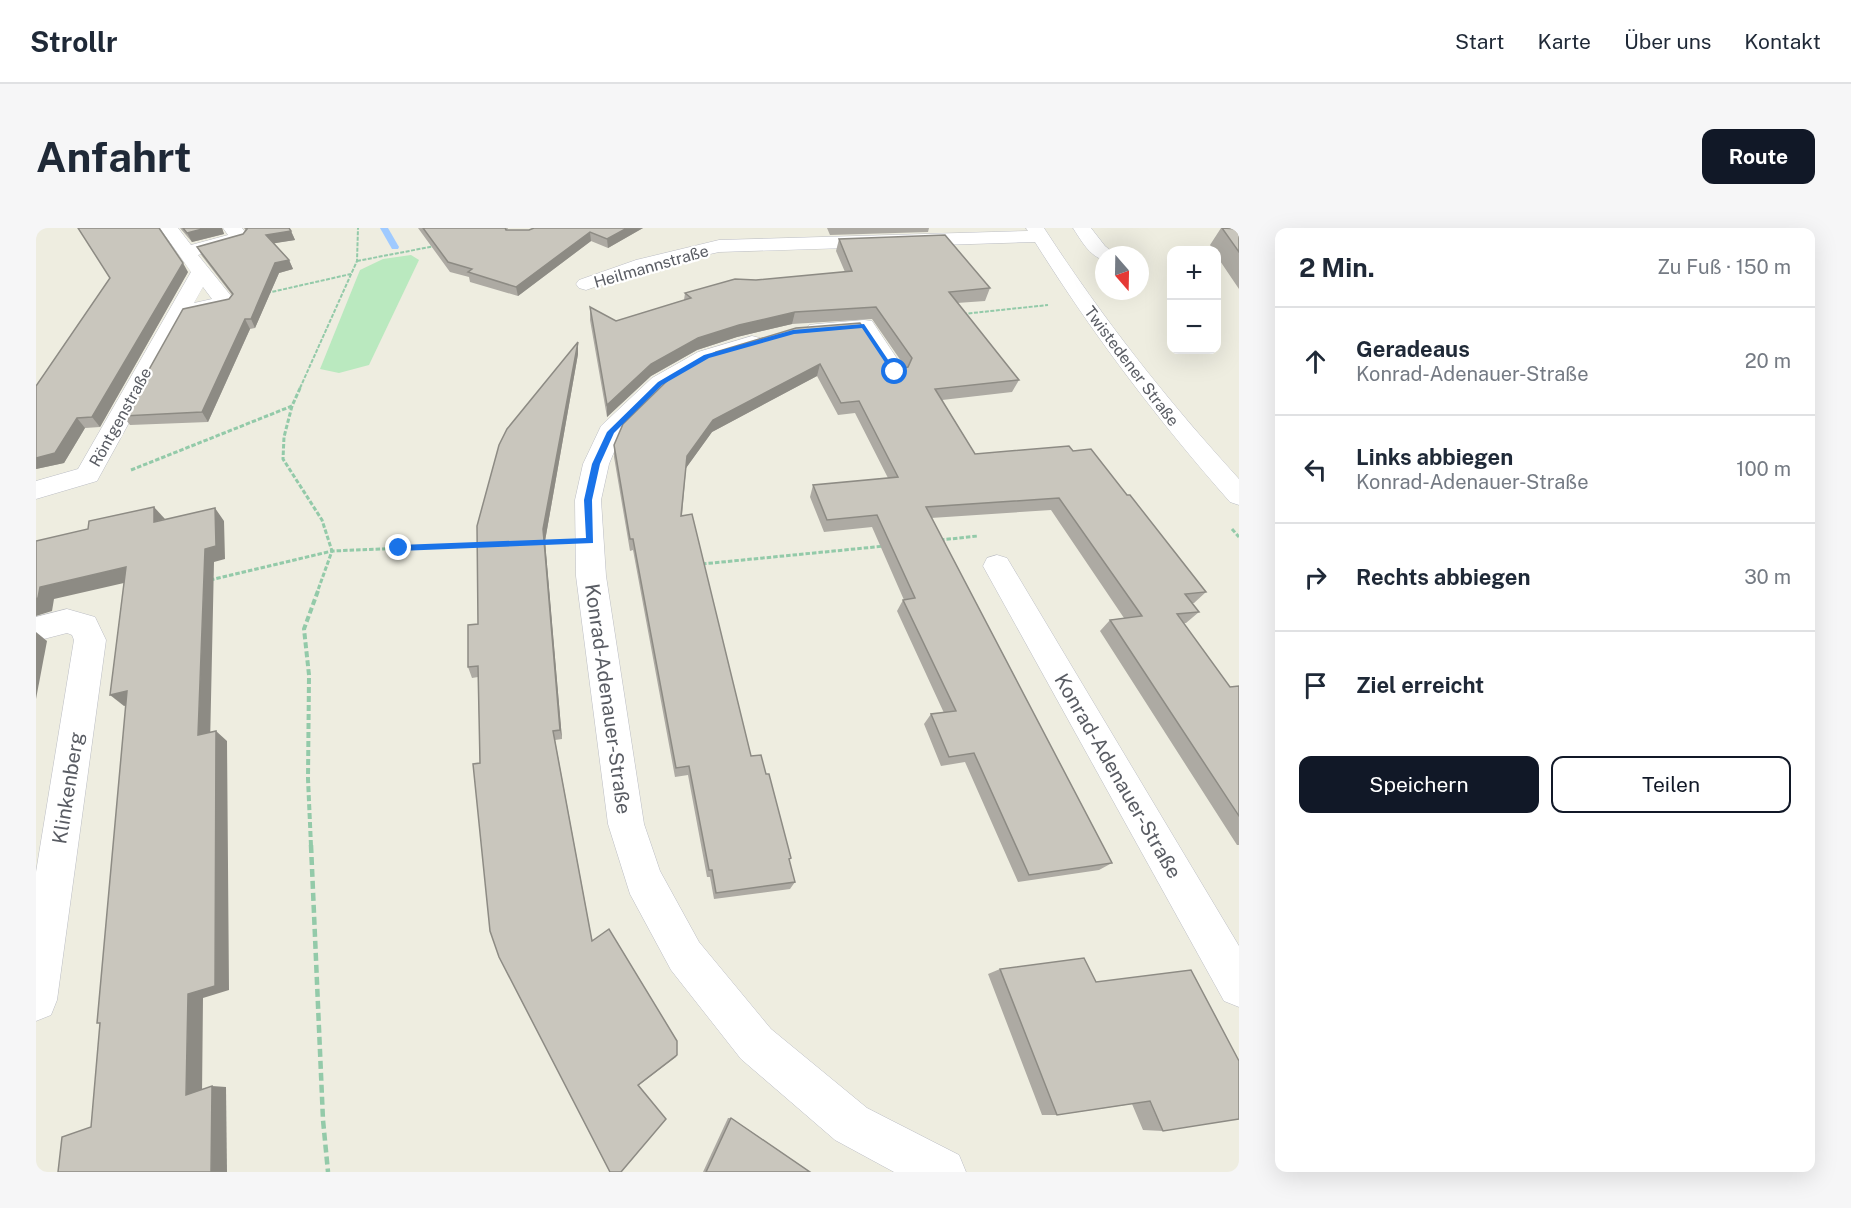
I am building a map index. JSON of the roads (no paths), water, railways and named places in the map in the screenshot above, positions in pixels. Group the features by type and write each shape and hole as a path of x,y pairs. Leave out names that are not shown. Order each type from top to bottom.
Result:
{"street":[{"path":"187,252 240,237 232,228"},
{"path":"1082,228 1095,246"},
{"path":"172,229 201,272 226,302 179,312"},
{"name":"Heilmannstraße","path":"586,284 643,264 719,246 1010,236 1037,232"},
{"name":"Twistedener Straße","path":"1037,232 1083,303 1170,418 1239,496"},
{"name":"Röntgenstraße","path":"36,490 87,475 201,272"},
{"name":"Konrad-Adenauer-Straße","path":"895,372 864,326 793,332 746,344 706,357 660,383 610,432 596,464 588,500 591,576 626,824 644,880 685,956 756,1044 842,1117 942,1172"},
{"name":"Konrad-Adenauer-Straße","path":"997,566 1239,986"},
{"name":"Klinkenberg","path":"36,629 67,621 84,626 90,640 36,1000"}],"waterway":[{"path":"384,228 395,247"}]}
